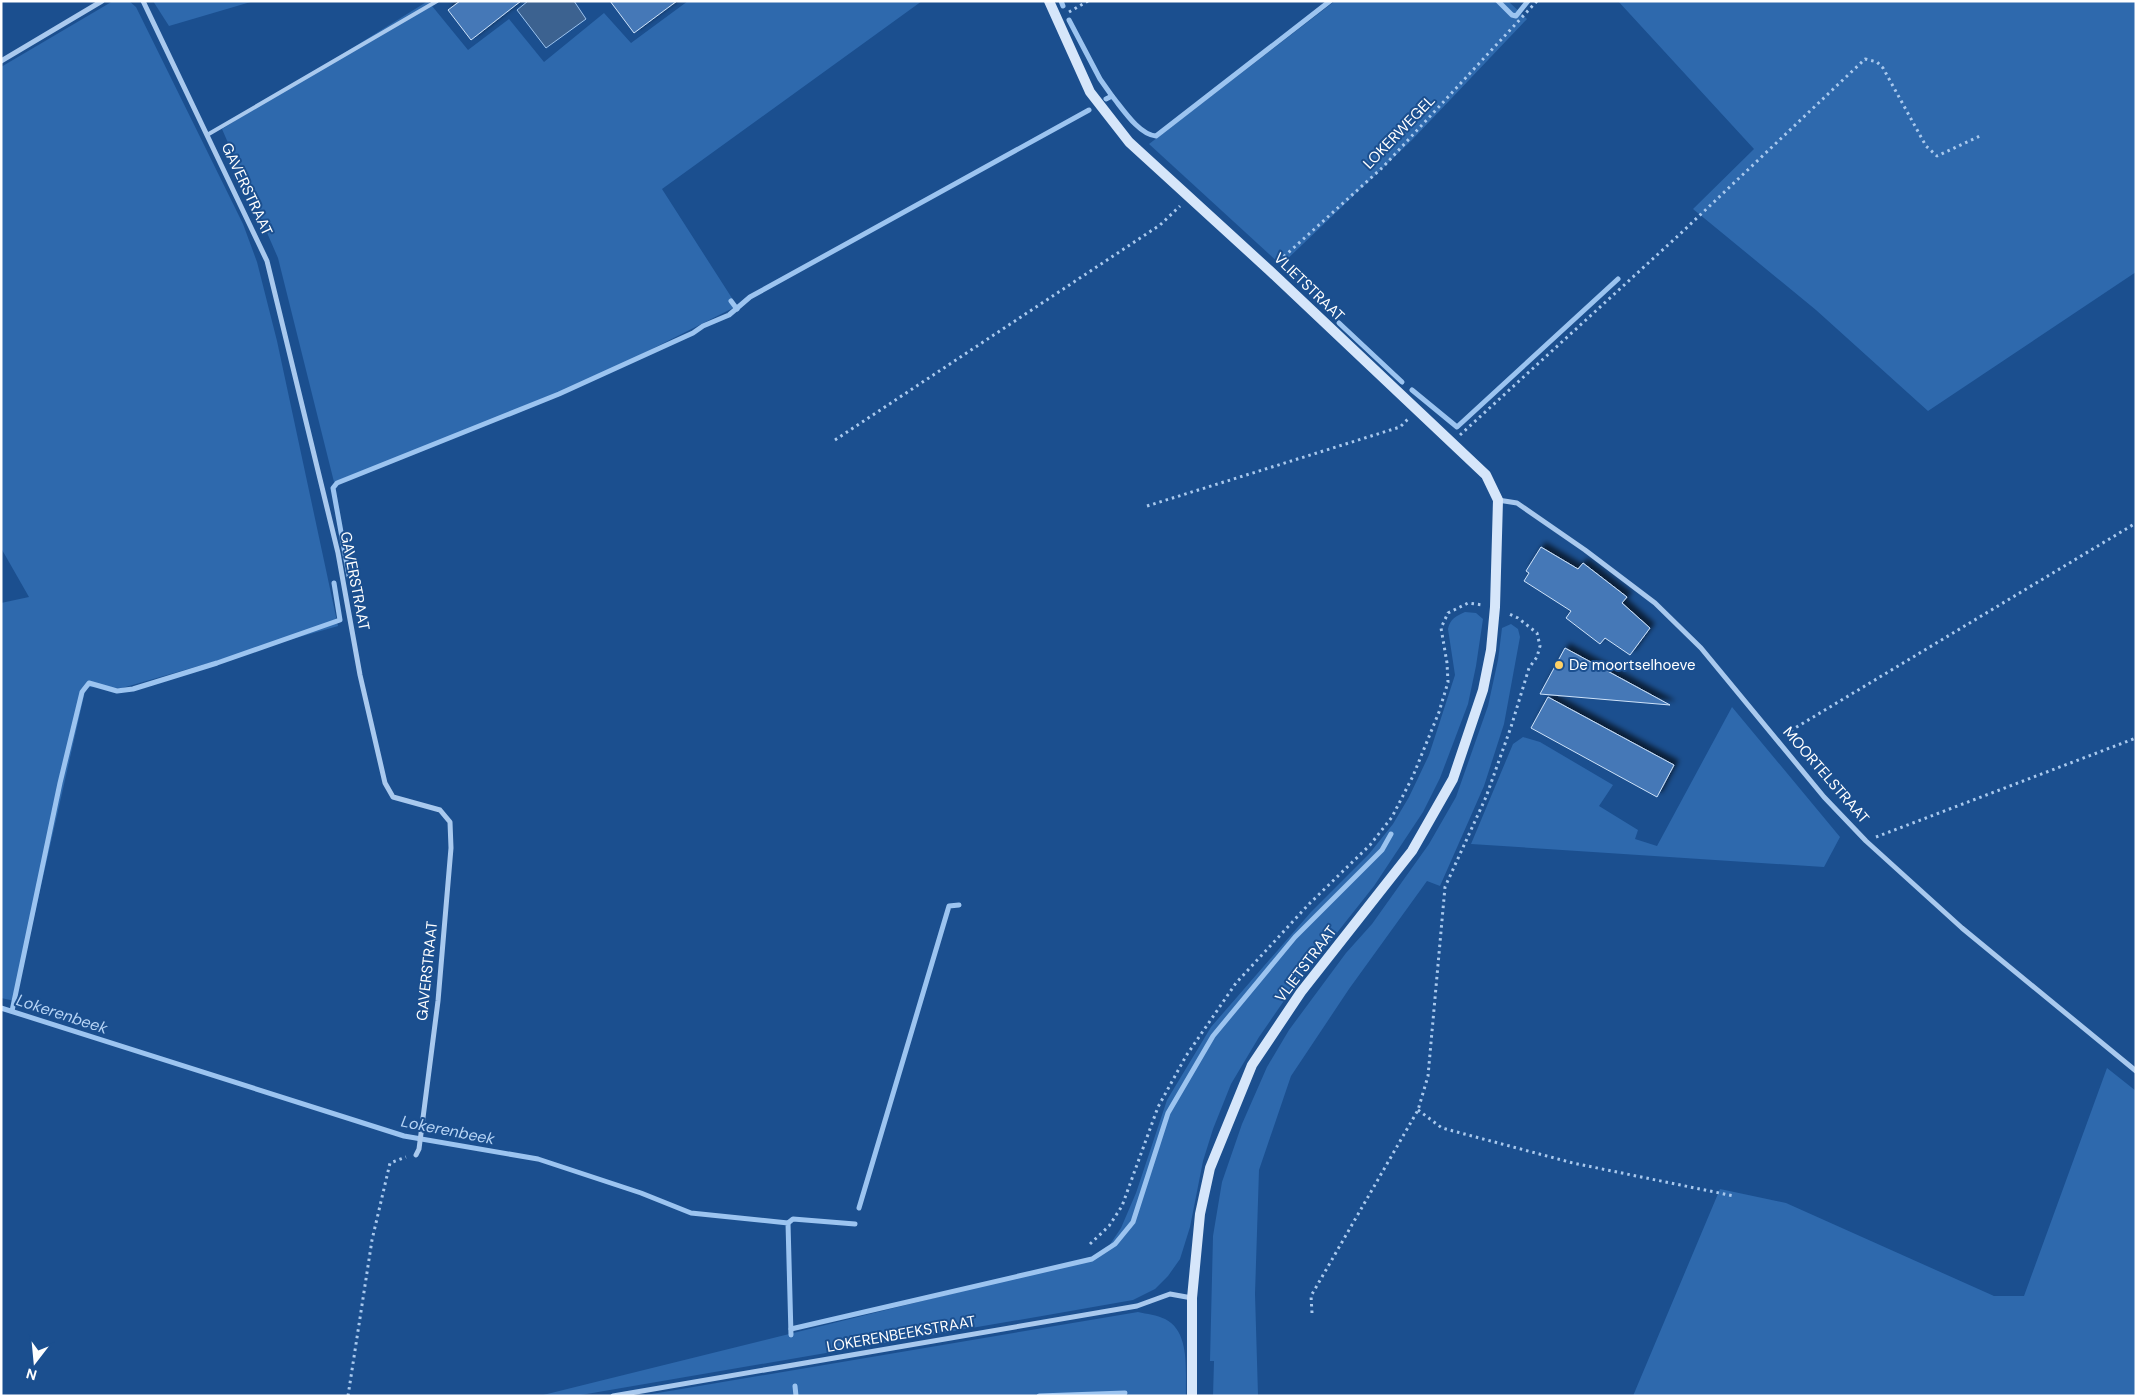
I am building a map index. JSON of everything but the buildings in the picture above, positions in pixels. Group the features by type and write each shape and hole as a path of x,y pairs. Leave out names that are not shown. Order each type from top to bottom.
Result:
{"street":[{"path":"1,61 102,1"},
{"name":"GAVERSTRAAT","path":"142,1 267,261 338,554 360,675 385,783 393,797 440,810 450,822 451,848 438,1001 419,1149 416,1155"},
{"name":"VLIETSTRAAT","path":"1049,1 1090,92 1106,115 1129,142 1269,270 1486,475 1498,500 1495,607 1491,650 1483,690 1453,779 1412,851 1301,992 1252,1065 1210,1168 1200,1214 1192,1298 1192,1396"},
{"name":"MOORTELSTRAAT","path":"1498,500 1518,504 1585,550 1656,603 1702,648 1778,738 1824,797 1866,840 1962,928 2136,1071"},
{"name":"LOKERENBEEKSTRAAT","path":"613,1396 1137,1306 1170,1294 1192,1298"}],"lane":[{"path":"207,135 437,1"}],"path":[{"path":"1057,17 1088,1"},
{"name":"LOKERWEGEL","path":"1269,270 1383,167 1537,1"},
{"path":"1451,443 1680,234 1865,59 1877,62 1883,68 1926,146 1937,156 1982,135"},
{"path":"835,440 1160,226 1189,196"},
{"path":"1147,506 1400,427 1416,410"},
{"path":"1778,738 1846,699 2136,523"},
{"path":"1090,1244 1109,1226 1122,1206 1158,1107 1186,1056 1236,983 1309,904 1370,845 1392,818 1414,776 1440,712 1448,682 1441,628 1448,614 1468,603 1495,607 1518,618 1538,633 1540,646 1537,657 1529,668 1511,727 1486,797 1445,887 1428,1076 1418,1110 1311,1296 1312,1312"},
{"path":"1866,840 2136,738"},
{"path":"1418,1110 1442,1128 1573,1163 1734,1196"},
{"path":"348,1396 372,1240 390,1163 416,1155"}],"shaded area":[{"path":"113,1 129,1 136,7 243,224 257,262 277,341 338,626 122,688 86,687 15,1001 1,998 1,603 29,597 1,548 1,67"},
{"path":"153,1 254,1 169,26"},
{"path":"428,1 468,50 509,19 544,62 604,13 631,43 688,1 922,1 662,189 737,306 561,395 334,482 278,258 222,129"},
{"path":"528,1 574,1 586,19 546,48 517,10"},
{"path":"1335,1 1508,1 1527,19 1411,141 1281,265 1149,144"},
{"path":"1618,1 2136,1 2136,272 1928,411 1816,310 1693,209 1754,149"},
{"path":"1465,612 1476,613 1483,619 1476,666 1468,704 1440,778 1423,812 1374,886 1290,992 1259,1037 1231,1084 1213,1129 1203,1161 1190,1227 1180,1259 1168,1276 1155,1289 1133,1300 1042,1316 575,1396 539,1396 1076,1263 1105,1252 1121,1228 1136,1193 1167,1100 1211,1027 1311,912 1369,854 1393,824 1409,797 1429,755 1455,675 1448,629 1454,618"},
{"path":"1511,624 1518,629 1520,637 1504,724 1484,786 1440,886 1427,881 1349,989 1291,1076 1259,1170 1255,1294 1258,1395 1331,1396 1213,1396 1214,1361 1210,1361 1213,1236 1222,1182 1242,1124 1267,1067 1289,1030 1346,953 1372,924 1429,844 1456,797 1488,706 1498,660 1502,628"},
{"path":"1732,707 1840,837 1824,867 1471,844 1513,744 1523,737 1540,742 1613,785 1599,806 1638,830 1635,839 1657,846"},
{"path":"2107,1068 2136,1091 2136,1396 1633,1396 1720,1189 1786,1203 1994,1296 2024,1296"},
{"path":"1138,1312 1165,1319 1179,1333 1185,1353 1186,1396 640,1396"}],"waterway":[{"path":"1061,1 1063,6"},
{"path":"1106,99 1112,96 1137,126 1143,131 1156,136 1330,1"},
{"path":"1498,1 1512,15 1516,16 1528,1"},
{"path":"1069,20 1100,79 1112,96"},
{"path":"349,576 333,488 337,483 559,394 693,333 703,326 729,315 750,297 1089,110"},
{"path":"1412,390 1457,427 1618,279"},
{"path":"731,301 737,309"},
{"path":"1339,323 1402,382"},
{"path":"12,1011 60,783 82,692 89,683 117,691 133,689 217,663 340,620 334,583"},
{"path":"791,1329 1092,1259 1115,1244 1133,1222 1168,1113 1213,1036 1295,937 1382,850 1391,834"},
{"path":"859,1208 949,906 959,905"},
{"name":"Lokerenbeek","path":"1,1008 404,1136 538,1159 641,1193 691,1213 788,1223 791,1335"},
{"path":"788,1223 793,1219 855,1224"},
{"name":"Lokerenbeek","path":"795,1386 796,1396"},
{"name":"Lokerenbeek","path":"1039,1396 1125,1393"}],"place":[{"name":"De moortselhoeve","path":"1559,665"}]}
